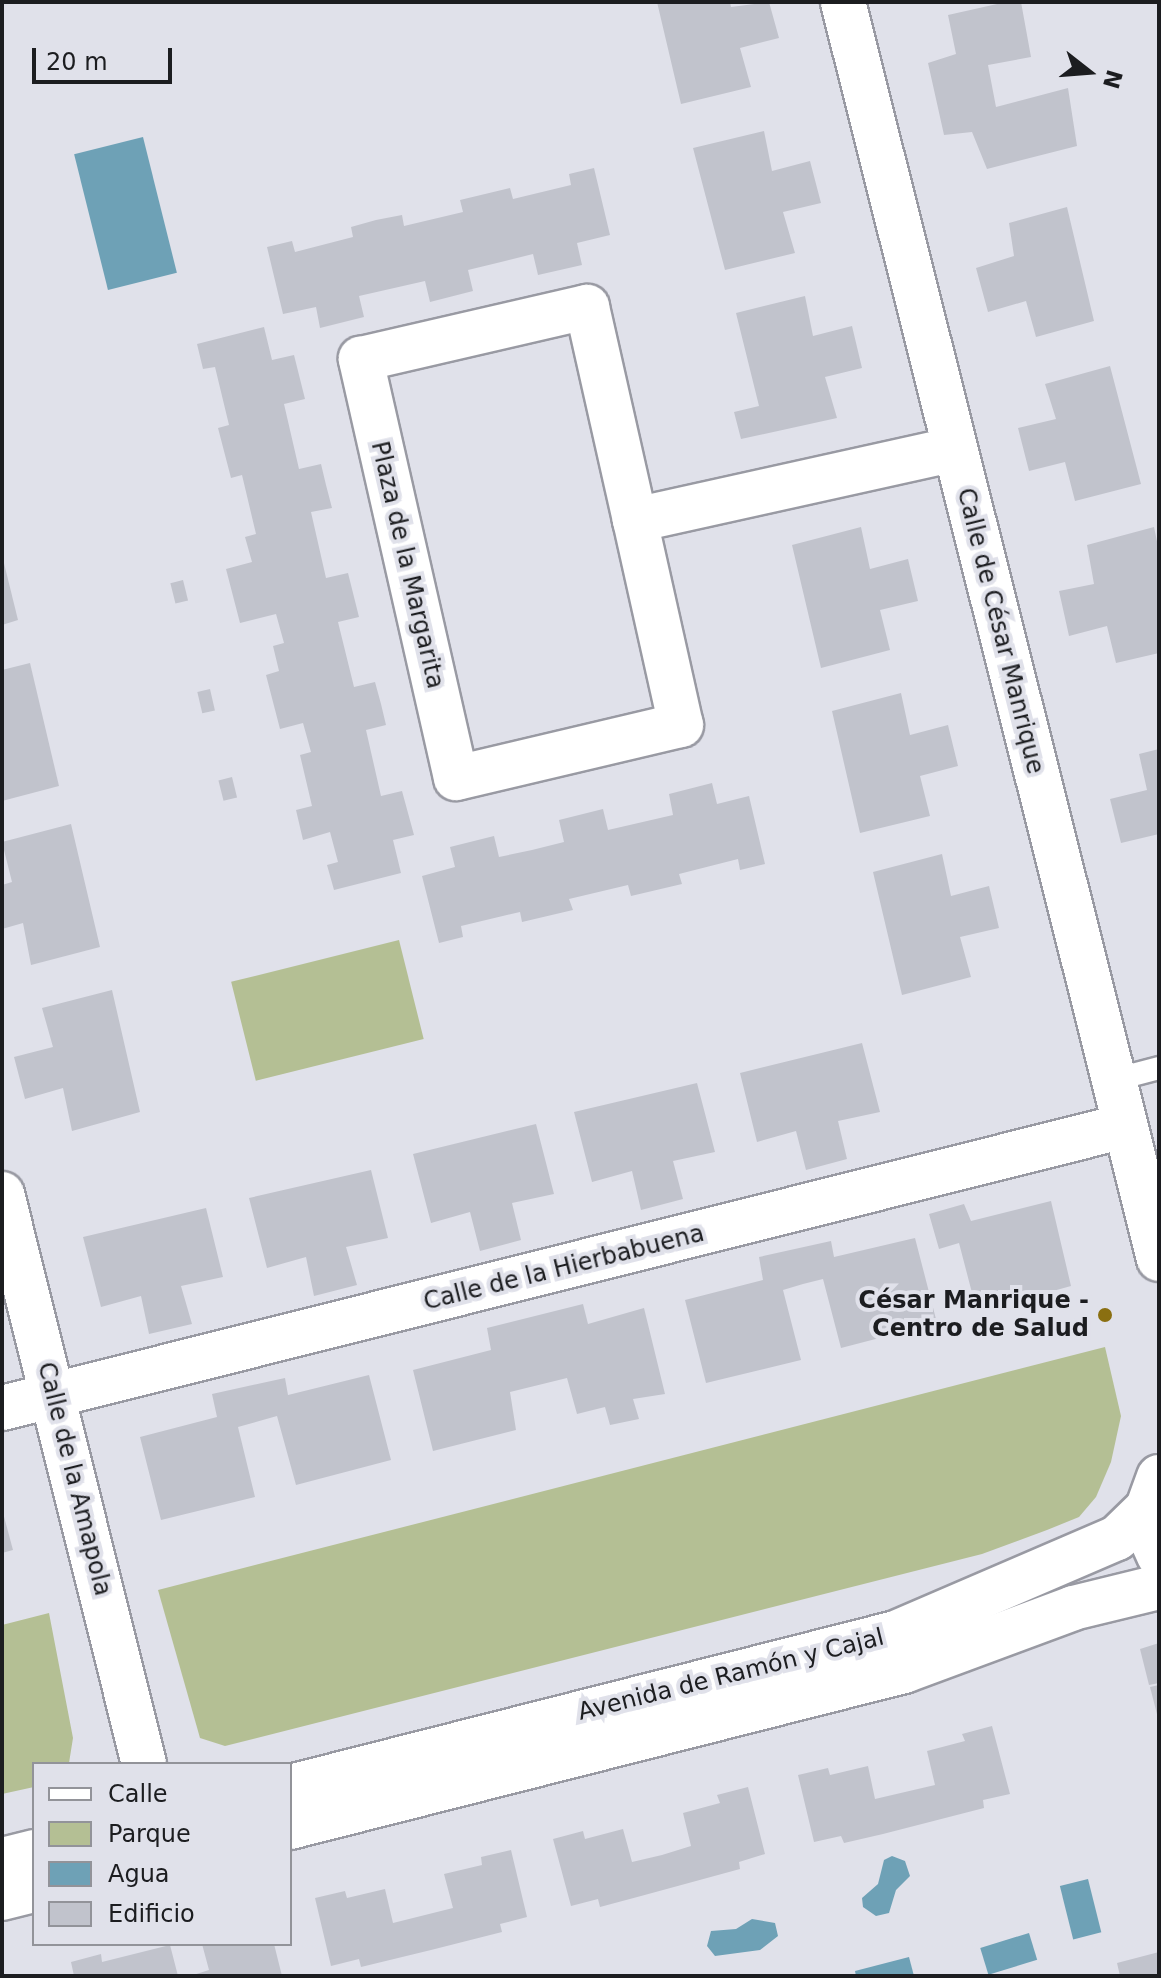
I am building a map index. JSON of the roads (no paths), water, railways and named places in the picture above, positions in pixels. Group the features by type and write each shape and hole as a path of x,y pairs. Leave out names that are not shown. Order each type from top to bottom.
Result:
{"street":[{"name":"Calle de César Manrique","path":"843,2 1159,1259"},
{"name":"Plaza de la Margarita","path":"587,307 635,520 681,725 456,778 361,359 587,307"},
{"path":"635,520 954,449"},
{"name":"Calle de la Hierbabuena","path":"2,1408 1125,1126"},
{"name":"Calle de la Amapola","path":"2,1194 144,1762"},
{"path":"1153,1493 1148,1531 1159,1556"},
{"name":"Avenida de Ramón y Cajal","path":"292,1786 896,1633 1117,1538 1153,1493"},
{"name":"Avenida de Ramón y Cajal","path":"292,1826 904,1671 1073,1608 1159,1587"},
{"path":"2,1860 32,1852"},
{"path":"2,1898 32,1890"}],"lane":[{"path":"1113,1080 1159,1068"}],"water":[{"path":"143,137 177,273 108,290 74,154"},
{"path":"892,1856 905,1861 910,1876 896,1890 889,1913 876,1916 863,1907 862,1898 878,1884 884,1860"},
{"path":"1088,1879 1101,1932 1073,1939 1060,1886"},
{"path":"752,1919 775,1923 778,1936 760,1950 715,1956 707,1946 711,1931 736,1929"},
{"path":"1029,1933 1037,1960 988,1975 980,1948"},
{"path":"909,1957 914,1976 856,1976 855,1971"}],"place":[{"name":"César Manrique - Centro de Salud","path":"1105,1315"}]}
